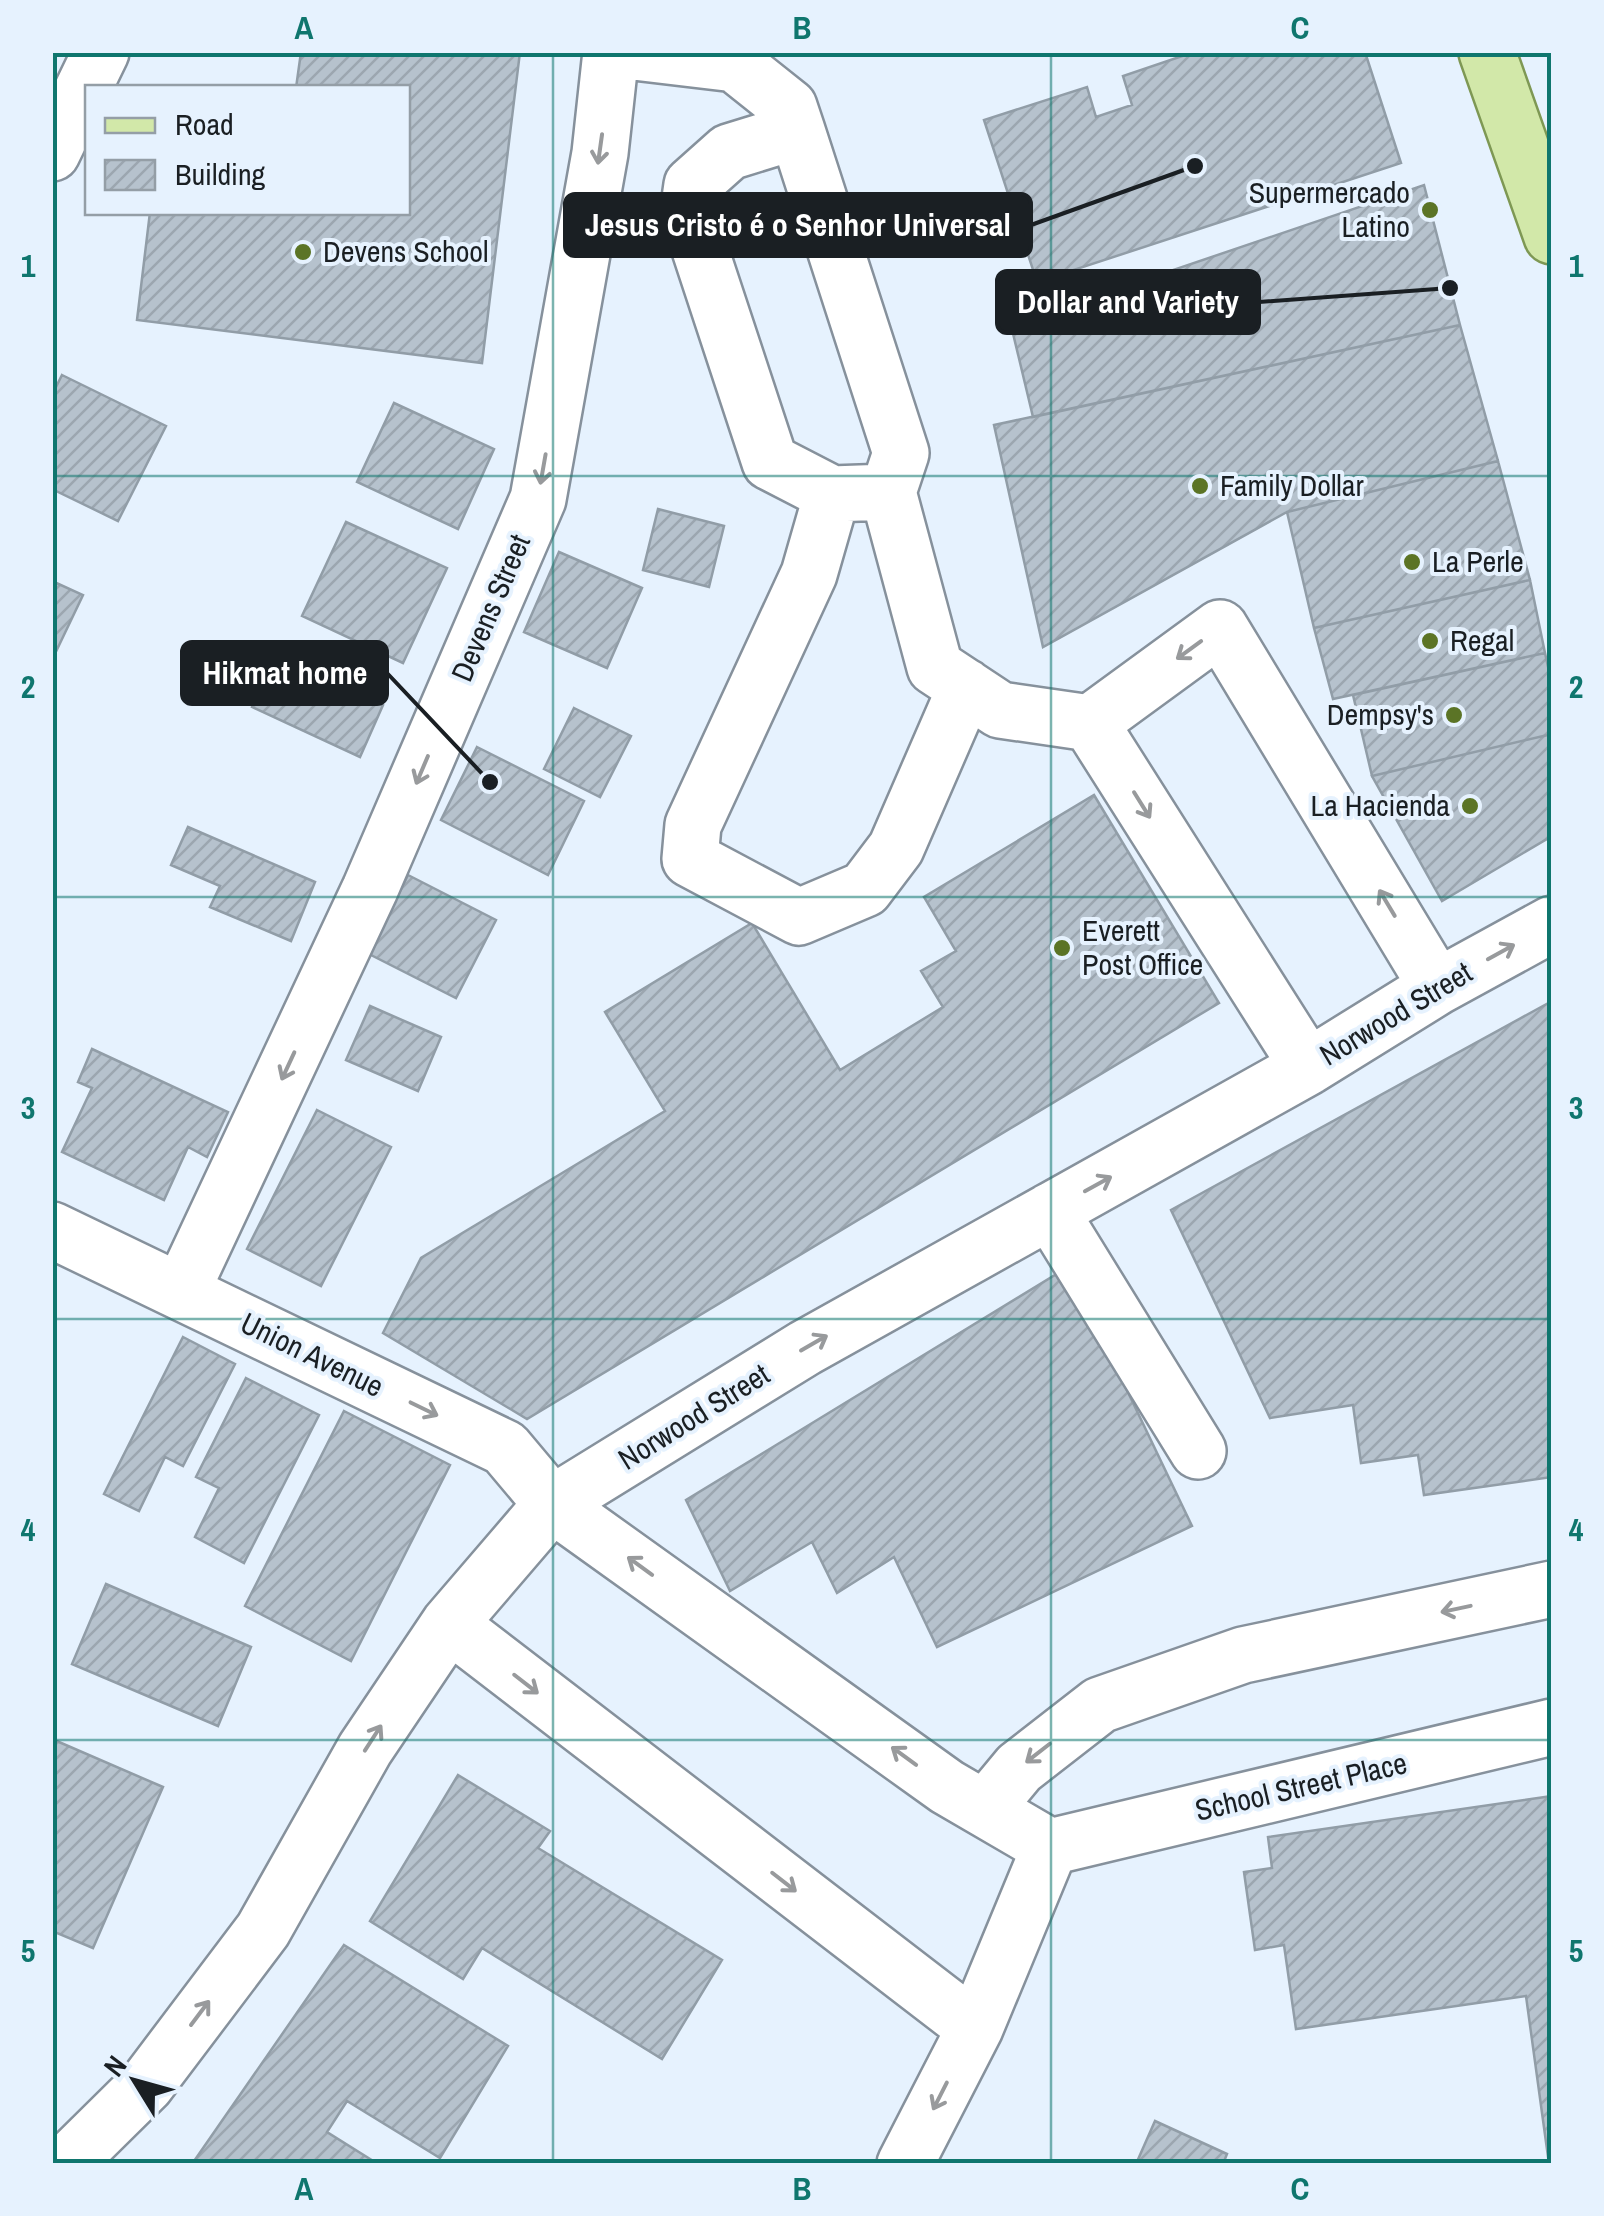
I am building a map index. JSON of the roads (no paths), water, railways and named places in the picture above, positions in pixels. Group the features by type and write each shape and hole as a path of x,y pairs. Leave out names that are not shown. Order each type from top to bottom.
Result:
{"main road":[{"path":"1487,52 1552,236"}],"street":[{"path":"52,153 101,52"},
{"name":"Devens Street","path":"181,1292 370,890 538,499 600,153 611,52"},
{"path":"634,52 735,58 789,107 901,453 888,492 935,667 1000,710 1090,723 1220,628 1437,987"},
{"path":"797,131 729,152 692,185 688,213 770,462 832,494 888,492"},
{"path":"832,494 809,574 693,824 690,859 798,917 865,889 896,848 966,687"},
{"path":"1090,723 1308,1067"},
{"name":"Norwood Street","path":"66,2164 146,2085 263,1930 365,1749 449,1624 552,1504 805,1348 1308,1067 1437,987 1552,924"},
{"path":"1050,1211 1198,1451"},
{"name":"Union Avenue","path":"52,1230 506,1448 552,1504 948,1787 1050,1847"},
{"path":"985,1809 1019,1768 1100,1705 1244,1655 1552,1589"},
{"path":"449,1624 975,2028"},
{"name":"School Street Place","path":"1050,1847 1552,1727"},
{"path":"904,2164 975,2028 1050,1847"}],"place":[{"name":"Jesus Cristo é o Senhor Universal","path":"1195,166"},
{"name":"Supermercado Latino","path":"1430,210"},
{"name":"Devens School","path":"303,252"},
{"name":"Dollar and Variety","path":"1450,288"},
{"name":"Family Dollar","path":"1200,486"},
{"name":"La Perle","path":"1412,562"},
{"name":"Regal","path":"1430,641"},
{"name":"Dempsy's","path":"1454,715"},
{"name":"Hikmat home","path":"490,782"},
{"name":"La Hacienda","path":"1470,806"},
{"name":"Everett Post Office","path":"1062,948"}]}
